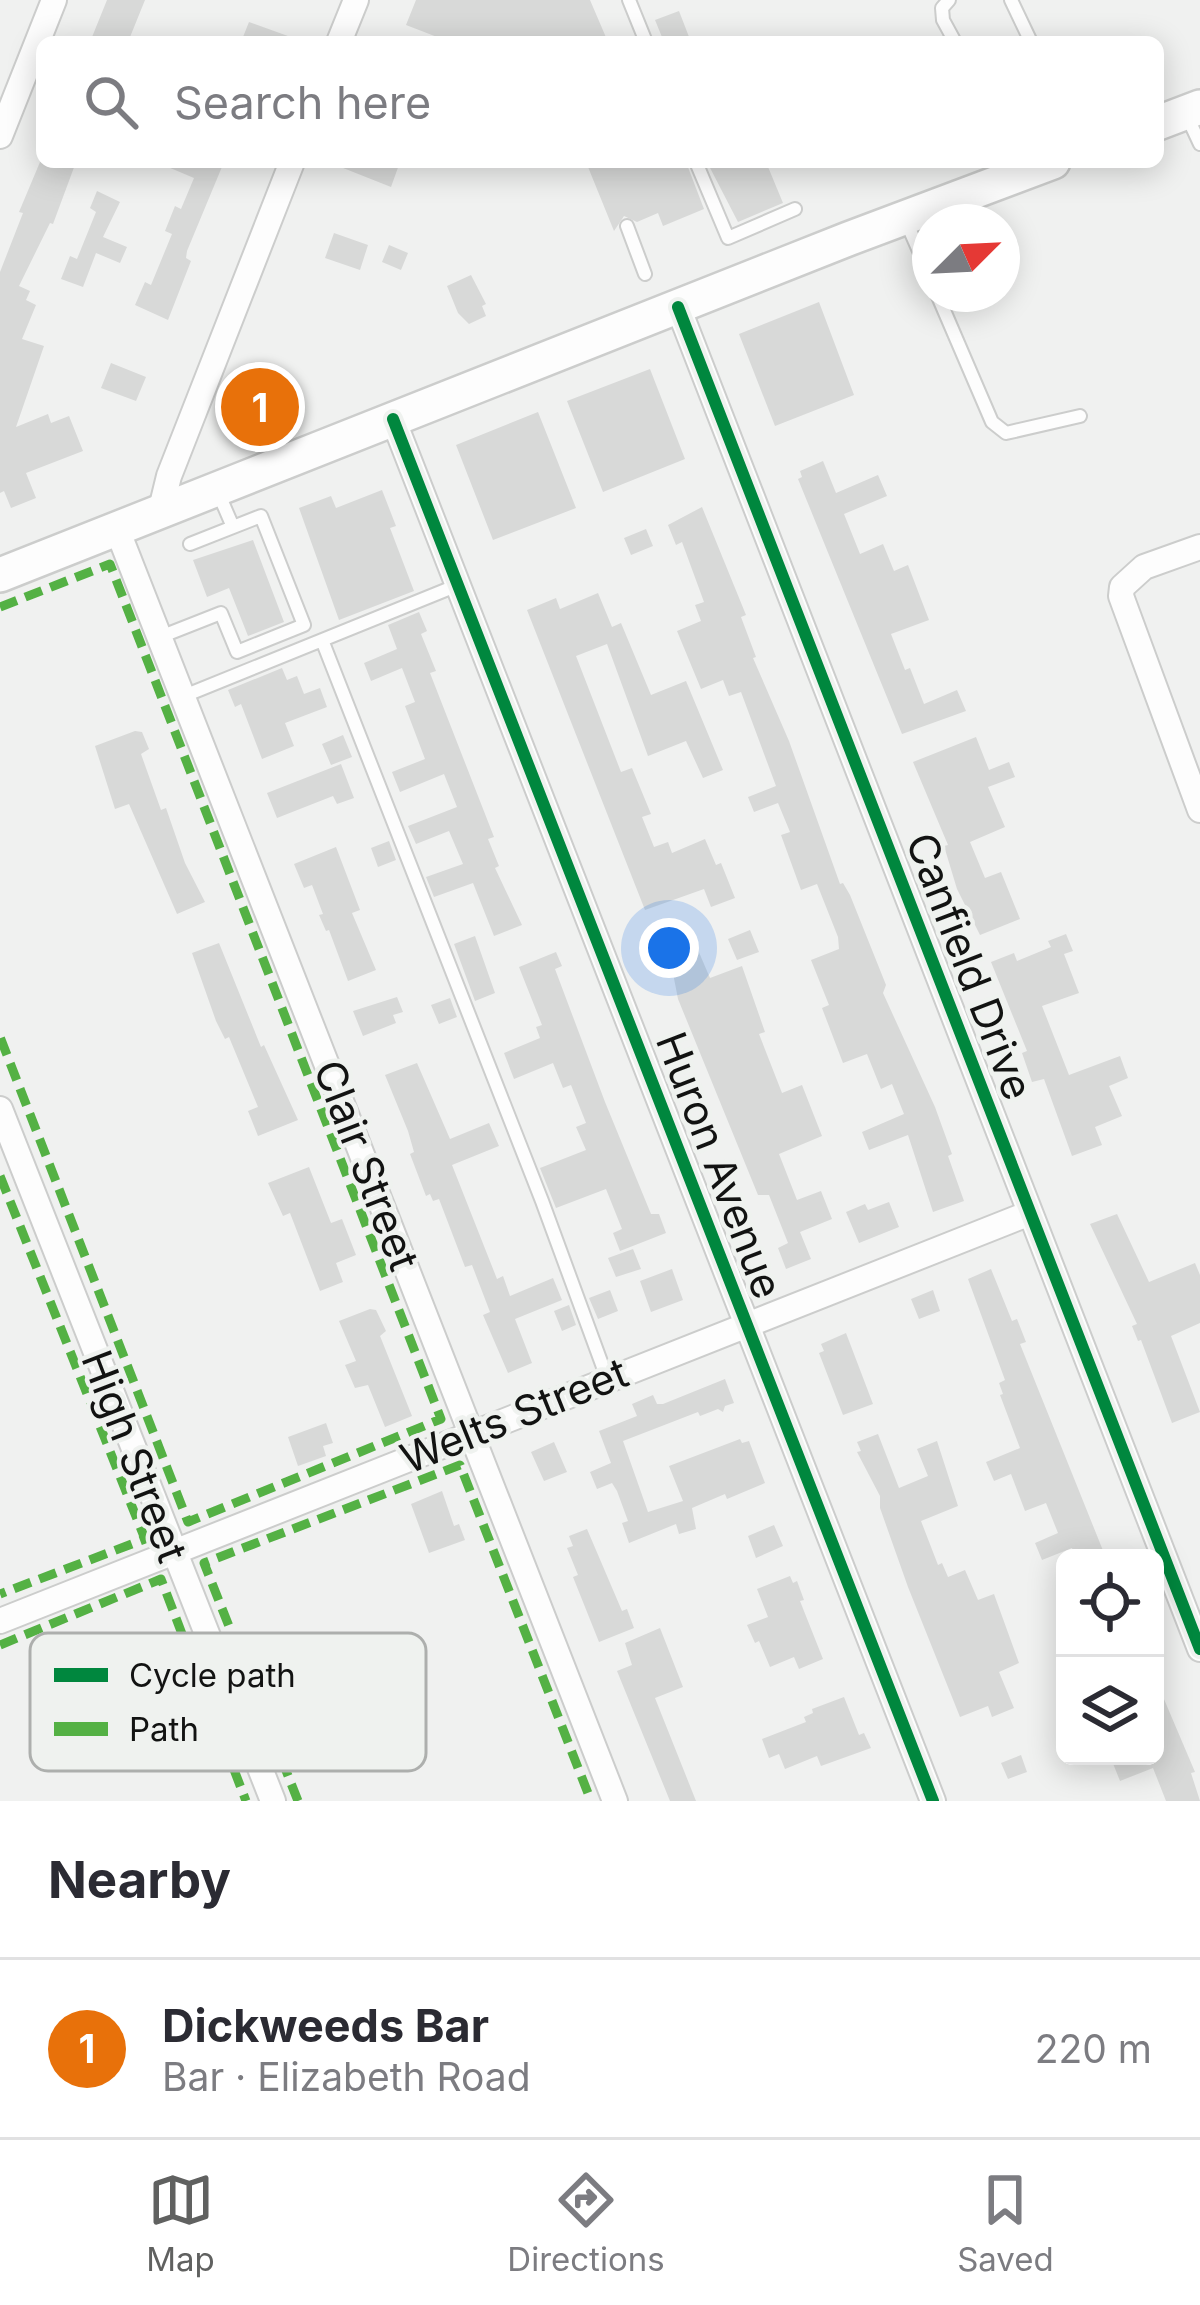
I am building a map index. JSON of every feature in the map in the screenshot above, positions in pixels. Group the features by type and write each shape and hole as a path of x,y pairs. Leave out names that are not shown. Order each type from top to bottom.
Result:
{"main road":[{"path":"0,575 905,218 1017,168"}],"street":[{"path":"39,36 54,0"},
{"path":"342,36 356,0"},
{"path":"1,130 36,44"},
{"path":"160,513 169,476 290,168"},
{"name":"Canfield Drive","path":"678,307 1200,1649"},
{"name":"Huron Avenue","path":"393,419 933,1801"},
{"name":"Clair Street","path":"117,529 615,1801"},
{"path":"1200,547 1144,567 1122,587 1125,616 1200,810"},
{"name":"High Street","path":"0,1109 205,1633"},
{"name":"Welts Street","path":"0,1622 1030,1213"},
{"name":"High Street","path":"261,1771 273,1801"}],"lane":[{"path":"628,0 643,36"},
{"path":"949,0 942,8 952,36"},
{"path":"1011,0 1028,36"},
{"path":"1181,114 1200,144"},
{"path":"699,168 728,238 795,209"},
{"path":"905,218 912,234"},
{"path":"627,226 645,274"},
{"path":"946,312 992,422 1006,433 1080,416"},
{"path":"217,490 233,527"},
{"path":"160,637 221,613 237,652 304,626 261,516 190,544"},
{"path":"184,696 459,585"},
{"path":"322,640 608,1378"}],"building":[{"path":"107,0 145,0 130,36 92,36"},
{"path":"416,0 590,0 605,36 434,36 406,25"},
{"path":"679,11 689,36 662,36 655,20"},
{"path":"249,22 288,36 243,36"},
{"path":"37,168 74,168 53,224 19,286 30,291 26,300 36,305 22,339 44,346 16,427 48,414 51,423 69,416 83,451 26,473 36,498 11,508 4,491 0,493 0,272 23,213 19,212"},
{"path":"170,168 222,168 187,251 191,261 168,320 135,305 145,282 151,285 172,234 165,231 175,206 181,209 194,178"},
{"path":"343,168 398,168 391,187"},
{"path":"588,168 688,168 704,209 663,226 658,213 637,222 624,216 614,231"},
{"path":"710,168 768,168 783,203 738,222"},
{"path":"97,191 120,202 103,237 127,247 120,263 96,253 83,287 61,279 70,256 77,259 96,212 90,208"},
{"path":"334,233 368,245 360,270 325,258"},
{"path":"389,245 408,253 401,270 382,262"},
{"path":"471,275 486,304 482,306 486,316 469,324 458,313 447,286"},
{"path":"819,302 854,395 775,426 739,334"},
{"path":"111,363 146,377 136,401 101,388"},
{"path":"650,369 685,459 603,492 567,401"},
{"path":"275,372 292,414 242,436 228,401 234,386"},
{"path":"538,412 576,508 493,540 456,445"},
{"path":"823,461 836,493 878,475 887,496 844,514 860,554 883,544 894,571 908,565 929,620 891,634 924,704 957,690 966,711 902,734 798,479 800,471"},
{"path":"382,490 396,526 390,528 414,591 339,620 299,508 331,496 336,508"},
{"path":"702,507 746,615 741,617 753,658 789,741 840,884 850,895 886,985 883,993 952,1154 948,1156 964,1201 933,1212 908,1135 869,1150 862,1132 904,1114 892,1084 881,1089 867,1054 843,1063 822,1008 829,1005 811,960 839,949 838,937 817,884 801,890 781,835 790,832 778,803 754,812 748,797 776,786 741,692 729,696 723,680 701,689 677,631 701,621 695,605 704,602 682,542 676,545 668,525"},
{"path":"646,529 653,546 631,555 624,538"},
{"path":"253,540 284,622 248,636 229,588 207,597 193,560"},
{"path":"598,593 612,627 621,623 651,695 686,681 723,770 703,778 686,741 648,756 607,644 576,656 621,772 632,768 651,814 642,817 654,847 668,842 672,853 705,839 735,898 711,907 704,889 645,910 527,610 556,598 560,609"},
{"path":"419,612 427,631 421,634 436,671 430,673 494,837 488,839 499,866 495,868 522,925 494,936 473,883 434,897 426,877 463,864 449,831 416,844 408,826 457,807 444,774 400,792 392,772 425,759 405,706 415,702 402,668 371,681 364,663 397,649 388,625"},
{"path":"282,668 287,680 297,676 304,694 320,688 327,707 285,723 294,746 262,759 241,704 235,707 228,690"},
{"path":"142,732 149,749 141,754 161,810 166,808 205,902 177,914 129,804 115,809 95,746"},
{"path":"343,735 352,757 331,765 322,744"},
{"path":"976,737 989,770 1009,762 1015,777 988,787 1005,827 970,842 985,878 1001,872 1020,919 980,935 957,889 944,846 948,845 913,762"},
{"path":"341,764 354,798 337,804 333,796 277,818 267,793"},
{"path":"389,841 396,860 378,867 371,848"},
{"path":"336,847 360,910 352,913 376,970 348,981 319,915 323,914 312,885 304,888 294,864"},
{"path":"750,930 759,952 737,960 728,939"},
{"path":"1066,934 1073,951 1064,954 1079,993 1042,1006 1069,1075 1120,1056 1128,1078 1109,1086 1122,1116 1095,1127 1102,1145 1072,1156 1044,1079 1032,1082 1022,1053 1027,1051 991,962 1014,953 1017,961 1051,947 1048,941"},
{"path":"475,936 495,993 475,1001 454,944"},
{"path":"219,943 261,1047 264,1045 298,1120 258,1136 248,1111 258,1107 229,1037 225,1039 216,1021 192,953"},
{"path":"695,943 710,978 742,966 765,1032 759,1034 782,1093 802,1085 822,1136 779,1154 797,1200 821,1191 832,1219 800,1232 811,1259 786,1269 778,1248 788,1243 769,1195 758,1195 678,999 669,953"},
{"path":"556,952 562,966 555,969 605,1102 651,1214 659,1214 666,1233 620,1251 613,1233 622,1229 606,1189 556,1208 540,1168 586,1150 576,1127 586,1123 571,1085 563,1088 553,1063 514,1079 504,1053 540,1038 536,1027 542,1025 519,967"},
{"path":"397,997 403,1012 393,1015 396,1023 363,1036 353,1011"},
{"path":"450,998 457,1017 439,1024 431,1005"},
{"path":"417,1063 450,1139 489,1123 499,1146 452,1165 497,1279 503,1276 510,1296 553,1278 562,1300 515,1319 532,1363 508,1373 483,1315 490,1312 472,1265 465,1267 439,1199 426,1196 410,1154 414,1152 408,1131 385,1075"},
{"path":"309,1167 331,1223 342,1219 356,1255 336,1263 343,1282 320,1291 290,1213 283,1216 268,1183"},
{"path":"889,1202 899,1227 859,1243 846,1212"},
{"path":"1117,1214 1149,1282 1195,1263 1200,1275 1200,1323 1171,1336 1200,1412 1172,1423 1132,1326 1137,1324 1090,1224"},
{"path":"633,1249 641,1269 616,1277 608,1258"},
{"path":"672,1269 683,1300 651,1312 640,1281"},
{"path":"991,1269 1012,1321 1017,1319 1026,1342 1020,1344 1102,1549 1056,1549 1056,1554 1042,1560 1035,1543 1058,1533 1046,1503 1025,1511 1011,1474 994,1481 986,1462 1020,1448 1000,1395 999,1383 1005,1380 968,1279"},
{"path":"610,1290 618,1311 598,1319 589,1298"},
{"path":"933,1290 940,1311 919,1319 911,1299"},
{"path":"569,1305 576,1325 562,1331 554,1311"},
{"path":"376,1310 386,1331 380,1336 412,1416 385,1427 368,1385 355,1388 345,1365 356,1361 339,1321"},
{"path":"846,1333 873,1404 843,1415 819,1353 824,1351 821,1344"},
{"path":"725,1379 734,1403 723,1412 718,1409 700,1416 698,1412 623,1441 648,1512 683,1501 669,1466 740,1439 749,1441 765,1483 692,1508 696,1529 679,1534 676,1524 629,1543 622,1523 628,1521 617,1491 612,1483 597,1489 590,1472 611,1463 599,1431 637,1416 632,1404 653,1395 657,1404 663,1404"},
{"path":"326,1423 333,1443 323,1446 326,1456 298,1466 288,1437"},
{"path":"878,1434 899,1488 928,1476 917,1449 937,1441 958,1506 921,1521 938,1565 942,1563 948,1577 965,1570 978,1600 994,1594 1019,1663 999,1672 1014,1708 992,1717 988,1706 960,1717 908,1587 880,1496 857,1452 861,1451 857,1442"},
{"path":"554,1442 567,1472 544,1481 531,1452"},
{"path":"442,1491 454,1526 459,1524 465,1540 429,1553 411,1504"},
{"path":"774,1525 783,1546 756,1558 748,1536"},
{"path":"587,1529 634,1628 599,1642 573,1577 578,1575 567,1548 573,1546 569,1536"},
{"path":"790,1576 793,1583 797,1581 823,1659 799,1669 794,1657 770,1667 747,1625 768,1617 757,1589"},
{"path":"660,1628 683,1687 655,1698 696,1801 670,1801 617,1671 632,1665 625,1643"},
{"path":"844,1697 859,1735 864,1733 871,1748 821,1766 817,1756 785,1769 779,1754 769,1758 762,1739 806,1722 804,1717 812,1709"},
{"path":"1164,1699 1195,1772 1191,1773 1200,1801 1166,1801 1153,1768 1120,1781 1114,1765 1164,1765"},
{"path":"1021,1755 1027,1772 1008,1779 1001,1763"}],"marked path":[{"path":"0,607 110,564 441,1419 188,1522 0,1037"},
{"path":"0,1176 145,1539 0,1594"},
{"path":"232,1633 204,1563 460,1465 591,1801"},
{"path":"0,1645 161,1579 182,1633"},
{"path":"235,1771 246,1801"},
{"path":"286,1771 298,1801"}],"cycle path":[{"path":"678,307 1200,1649"},
{"path":"393,419 933,1801"}],"place":[{"name":"Dickweeds Bar","path":"260,407"}]}
